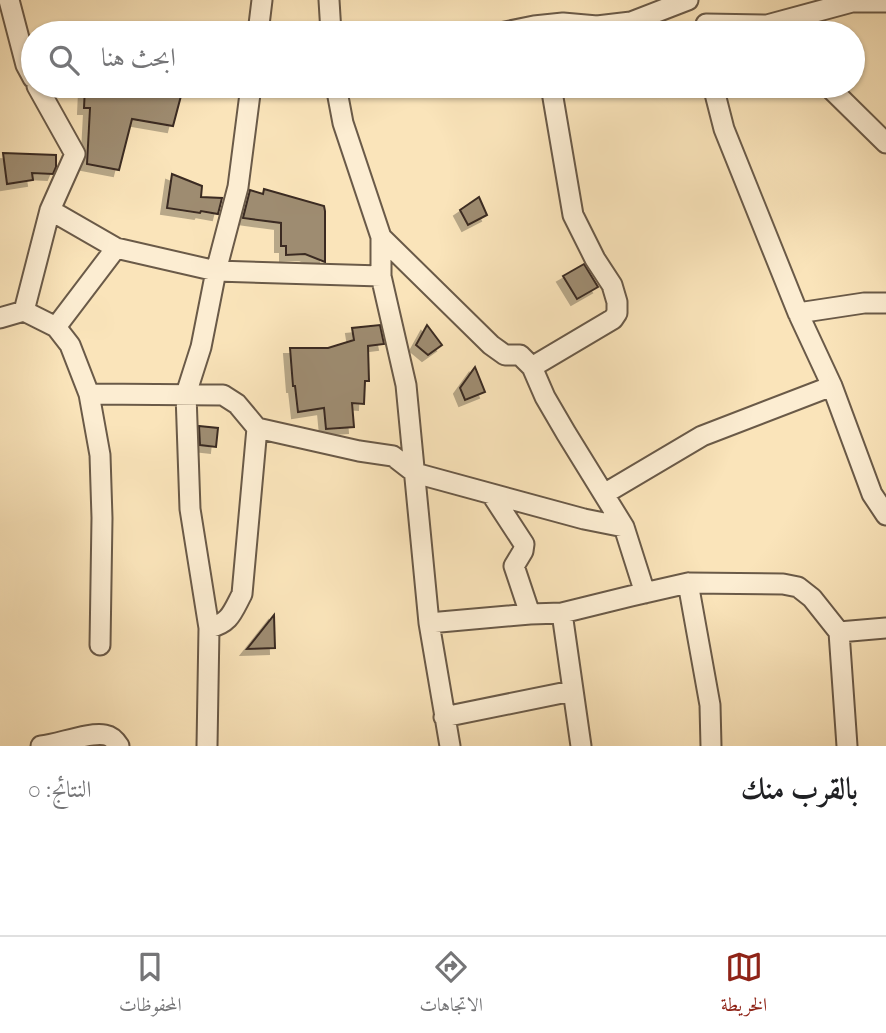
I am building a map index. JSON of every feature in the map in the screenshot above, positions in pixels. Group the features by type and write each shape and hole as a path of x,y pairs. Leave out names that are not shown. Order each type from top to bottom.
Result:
{"street":[{"path":"9,0 21,46"},
{"path":"259,21 262,0"},
{"path":"329,0 330,21"},
{"path":"634,21 688,0 702,21"},
{"path":"795,21 852,2 886,2"},
{"path":"24,311 50,210 75,154 44,98"},
{"path":"207,746 209,628 190,509 186,394 201,346 237,187 249,98"},
{"path":"338,98 343,123 381,237 381,276 406,385 429,623 450,746"},
{"path":"532,367 614,319 617,313 612,285 594,259 573,215 553,98"},
{"path":"716,98 724,129 798,313 832,386 873,494 886,515"},
{"path":"840,98 886,143"},
{"path":"50,210 116,248 216,271 381,276"},
{"path":"381,237 491,345 505,355 520,355 532,367 545,397 624,527 645,593"},
{"path":"57,327 116,248"},
{"path":"798,313 864,303 886,303"},
{"path":"0,318 24,311 57,327 70,345 89,394 100,455 100,645"},
{"path":"604,494 702,436 832,386"},
{"path":"89,394 223,395 237,404 257,428 393,456 415,473 584,520 624,527"},
{"path":"209,628 220,625 230,617 242,594 257,428"},
{"path":"492,495 524,544 514,566 530,614"},
{"path":"429,623 562,613 688,583 783,584 798,587 812,598 839,632 847,746"},
{"path":"688,583 710,705 711,746"},
{"path":"562,613 581,746"},
{"path":"839,632 886,628"},
{"path":"444,717 572,691"},
{"path":"41,746 87,736 107,735 119,746"}],"building":[{"path":"84,98 180,98 173,126 132,119 119,170 87,164 90,108 84,108"},
{"path":"3,153 56,155 56,167 53,174 32,173 33,180 7,184"},
{"path":"172,174 202,186 201,197 222,198 218,214 167,208"},
{"path":"264,189 324,206 325,262 305,254 286,255 286,246 281,246 281,223 243,218 250,190 263,194"},
{"path":"479,197 487,215 468,225 460,210"},
{"path":"584,264 598,287 577,299 563,276"},
{"path":"380,325 384,344 368,346 369,381 365,381 364,404 352,403 354,427 326,429 324,408 298,412 290,348 328,348 354,340 352,328"},
{"path":"427,325 442,345 428,355 416,345"},
{"path":"475,367 485,392 465,400 460,388"},
{"path":"199,426 218,428 216,447 200,445"},
{"path":"274,615 275,648 247,649"}]}
